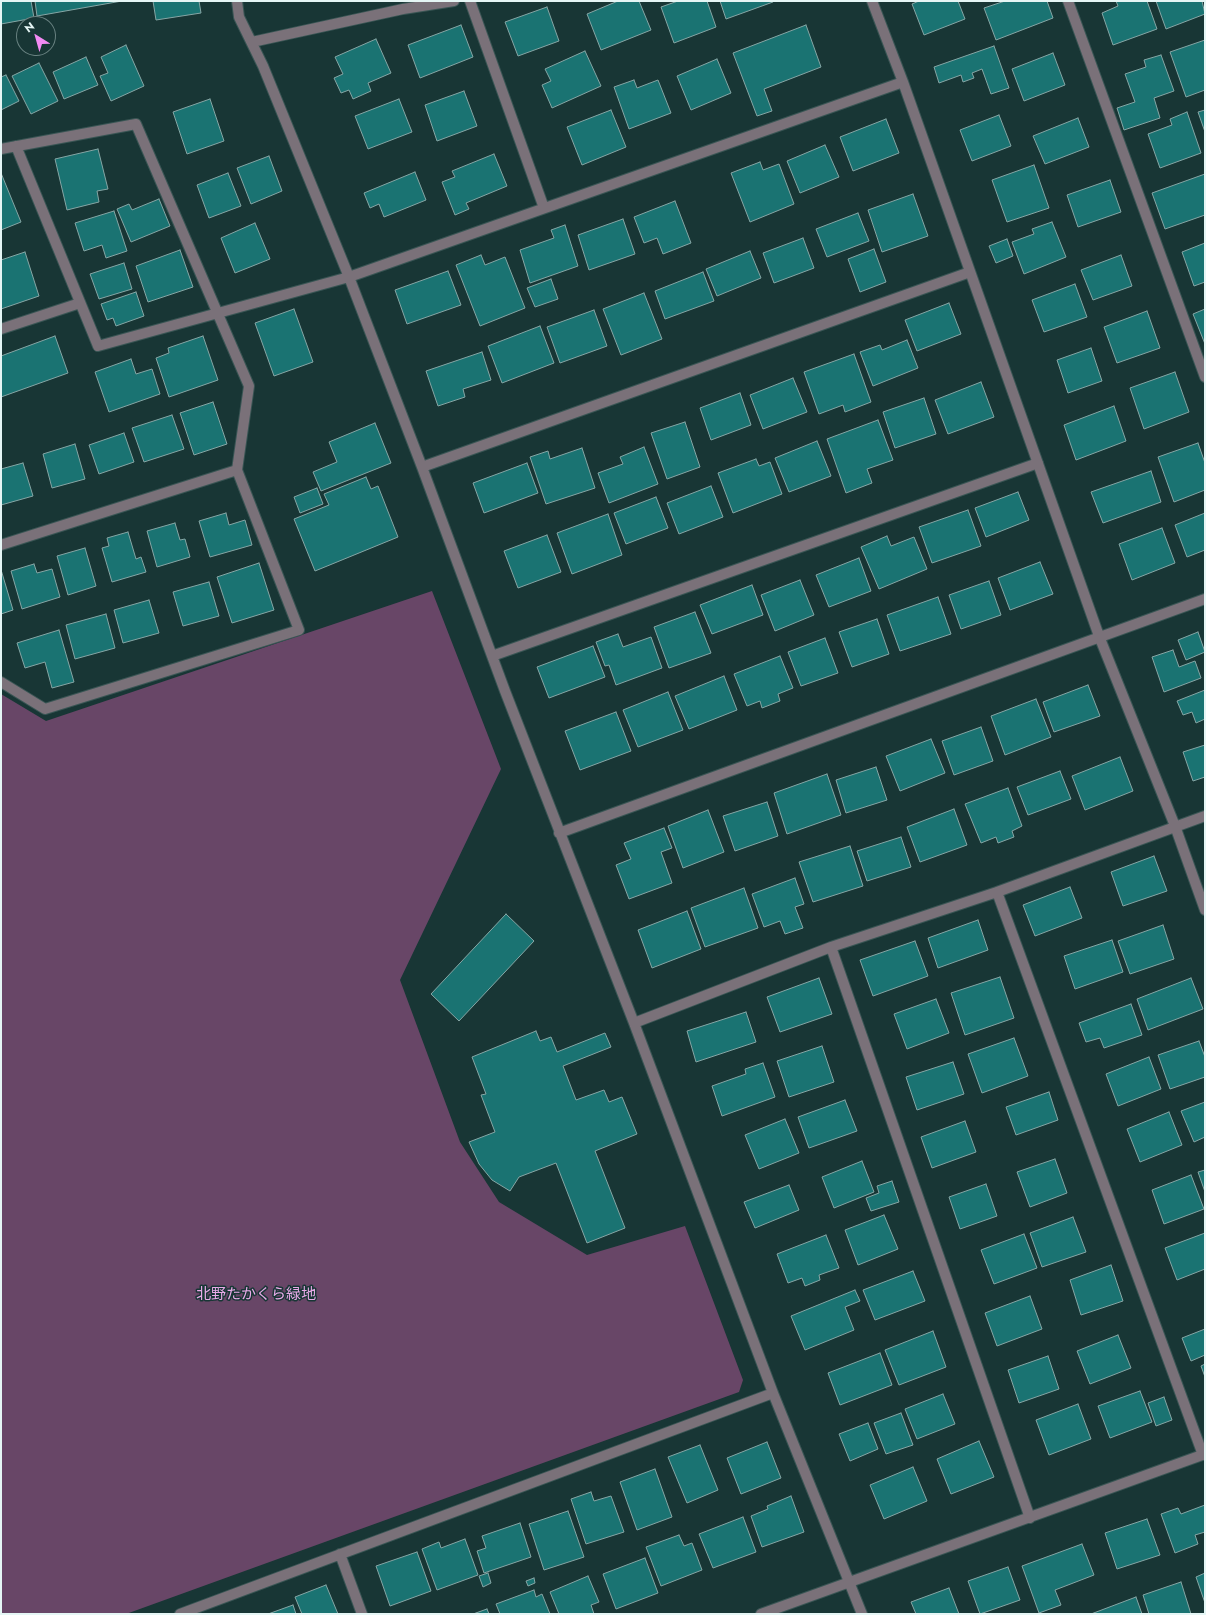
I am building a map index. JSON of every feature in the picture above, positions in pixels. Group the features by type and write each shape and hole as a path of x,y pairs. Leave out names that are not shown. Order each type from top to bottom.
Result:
{"street":[{"path":"236,1 239,16 252,42 349,277 422,467 492,656 634,1023 773,1392 862,1614"},
{"path":"252,42 404,9 454,1"},
{"path":"470,1 544,208"},
{"path":"872,1 903,82 1099,636 1175,826 1205,910"},
{"path":"1068,1 1205,377"},
{"path":"16,146 98,346 217,312 349,277 903,82"},
{"path":"1,149 136,124 249,386 237,470 299,630 45,709 1,682"},
{"path":"422,467 970,272"},
{"path":"1,329 80,303"},
{"path":"492,656 1038,463"},
{"path":"1,545 237,470"},
{"path":"560,833 1099,636 1205,599"},
{"path":"634,1023 831,947 997,892 1205,816"},
{"path":"761,1614 1204,1454 997,892"},
{"path":"831,947 1030,1518"},
{"path":"180,1614 773,1392"},
{"path":"340,1554 362,1614"}],"green space":[{"name":"北野たかくら緑地","path":"432,591 501,769 400,980 460,1142 499,1202 587,1255 685,1226 743,1380 739,1392 126,1614 1,1614 1,694 46,721"}],"building":[{"path":"1,1 31,1 34,16 16,16 16,21 1,24"},
{"path":"35,1 122,1 37,16"},
{"path":"153,1 199,1 201,13 156,20"},
{"path":"618,1 639,1 651,30 601,50 587,14"},
{"path":"678,1 707,1 716,27 674,43 661,7"},
{"path":"720,1 773,1 773,2 726,19"},
{"path":"919,1 958,1 965,19 924,35 912,4"},
{"path":"1005,1 1047,1 1053,18 996,40 984,8"},
{"path":"1116,1 1147,1 1157,29 1113,45 1102,13 1118,6"},
{"path":"1156,1 1202,1 1205,14 1166,29"},
{"path":"547,7 559,41 518,56 505,22"},
{"path":"461,25 473,57 420,78 408,45"},
{"path":"806,25 821,67 764,89 772,111 757,116 733,53"},
{"path":"376,39 391,73 368,83 371,91 353,99 349,90 341,93 334,78 343,74 335,57"},
{"path":"1205,40 1205,90 1186,97 1170,52"},
{"path":"126,45 144,86 111,101 100,76 108,73 101,57"},
{"path":"994,46 1009,88 991,94 982,69 972,73 974,78 963,82 961,75 939,83 934,67"},
{"path":"585,51 601,86 552,108 542,85 551,81 545,69"},
{"path":"1053,53 1065,85 1024,101 1012,69"},
{"path":"1161,55 1174,91 1154,98 1160,118 1124,130 1117,108 1135,102 1125,74 1146,67 1144,60"},
{"path":"86,57 98,85 64,99 53,72"},
{"path":"717,59 731,93 691,110 677,76"},
{"path":"39,63 58,101 31,114 12,76"},
{"path":"6,75 19,101 1,110 1,77"},
{"path":"634,80 637,88 658,80 671,113 629,129 614,87"},
{"path":"464,91 477,126 437,141 425,105"},
{"path":"210,99 224,141 187,154 173,112"},
{"path":"399,99 412,132 368,149 355,116"},
{"path":"611,110 626,147 582,165 567,127"},
{"path":"1205,110 1205,132 1198,112"},
{"path":"1187,112 1201,153 1160,168 1148,134 1172,125 1170,119"},
{"path":"999,115 1011,146 972,161 960,130"},
{"path":"1078,118 1089,147 1045,164 1033,136"},
{"path":"886,119 899,153 853,171 840,137"},
{"path":"825,145 839,177 800,193 787,161"},
{"path":"98,149 108,189 97,191 99,202 67,210 55,159"},
{"path":"494,154 507,186 466,203 469,209 455,215 442,182 455,177 452,171"},
{"path":"269,156 282,191 251,204 237,168"},
{"path":"760,162 763,170 779,164 794,204 750,222 731,173"},
{"path":"1034,165 1049,208 1007,222 992,180"},
{"path":"415,172 426,200 384,217 379,204 370,208 364,193"},
{"path":"1,173 21,222 1,230"},
{"path":"228,173 241,206 209,218 197,185"},
{"path":"1205,174 1205,215 1165,229 1152,193"},
{"path":"1110,180 1121,212 1078,227 1067,195"},
{"path":"913,194 928,236 882,252 868,210"},
{"path":"159,199 170,226 131,242 117,209 129,204 132,210"},
{"path":"675,201 691,243 663,254 657,238 644,243 634,217"},
{"path":"114,211 127,251 106,258 102,245 84,251 75,223"},
{"path":"858,213 869,241 827,257 816,229"},
{"path":"623,219 635,254 589,270 578,235"},
{"path":"1052,222 1066,257 1024,274 1012,242 1034,234 1032,229"},
{"path":"255,223 270,259 235,273 221,238"},
{"path":"565,225 578,266 530,283 520,250 554,238 551,230"},
{"path":"803,238 814,268 774,283 763,253"},
{"path":"1007,239 1013,256 996,263 989,246"},
{"path":"1205,243 1205,282 1194,286 1182,252"},
{"path":"874,249 886,282 860,292 848,259"},
{"path":"180,250 193,287 148,302 136,266"},
{"path":"750,251 761,278 717,296 706,269"},
{"path":"25,252 39,296 1,309 1,260"},
{"path":"481,255 485,265 505,257 525,308 480,326 456,265"},
{"path":"1121,255 1132,286 1093,300 1081,270"},
{"path":"124,263 132,289 99,299 90,274"},
{"path":"448,271 461,305 407,324 395,290"},
{"path":"703,272 714,301 665,319 655,291"},
{"path":"551,279 558,299 535,307 527,288"},
{"path":"1075,284 1087,317 1044,332 1032,300"},
{"path":"136,292 144,316 116,326 113,318 107,320 101,304"},
{"path":"644,293 662,339 621,355 603,309"},
{"path":"949,303 961,334 917,351 905,320"},
{"path":"294,309 313,362 274,376 255,323"},
{"path":"1205,309 1205,344 1193,314"},
{"path":"594,310 607,346 560,363 547,327"},
{"path":"1147,311 1160,348 1117,363 1104,327"},
{"path":"540,326 554,363 502,383 488,346"},
{"path":"55,336 68,373 1,397 1,356"},
{"path":"203,336 218,380 169,397 156,358 169,353 168,348"},
{"path":"907,340 918,368 873,386 860,352 880,345 882,350"},
{"path":"1091,348 1102,381 1068,393 1057,360"},
{"path":"482,352 491,380 463,389 465,397 438,406 426,371"},
{"path":"854,354 871,402 845,412 843,405 819,414 804,372"},
{"path":"131,359 136,374 152,369 160,394 109,412 95,372"},
{"path":"1175,372 1189,412 1144,429 1130,388"},
{"path":"793,378 807,412 763,429 750,395"},
{"path":"981,382 994,417 948,434 935,400"},
{"path":"740,393 751,425 711,440 700,408"},
{"path":"924,398 936,434 895,448 883,412"},
{"path":"213,402 227,444 194,455 180,413"},
{"path":"1114,406 1126,441 1076,460 1064,425"},
{"path":"172,415 184,449 144,462 132,428"},
{"path":"878,420 893,460 867,469 872,483 846,493 827,439"},
{"path":"685,422 700,467 667,479 651,433"},
{"path":"375,423 391,463 321,491 313,472 337,462 329,442"},
{"path":"124,433 134,462 99,474 89,445"},
{"path":"817,441 831,476 789,492 775,458"},
{"path":"1198,443 1205,463 1205,490 1174,502 1158,457"},
{"path":"75,444 85,479 52,488 43,454"},
{"path":"644,447 658,484 609,503 598,473 623,464 620,457"},
{"path":"582,448 595,488 546,504 530,457 548,451 550,459"},
{"path":"756,459 759,466 770,462 782,494 733,513 718,473"},
{"path":"23,463 33,496 1,505 1,469"},
{"path":"527,463 538,493 484,513 473,483"},
{"path":"1151,471 1161,502 1103,523 1091,492"},
{"path":"366,477 371,489 378,486 398,537 315,571 294,519 329,505 324,494"},
{"path":"711,486 723,517 679,534 667,503"},
{"path":"317,488 323,504 300,513 294,497"},
{"path":"1018,492 1029,520 986,537 975,508"},
{"path":"656,497 668,528 626,544 614,513"},
{"path":"968,510 981,546 932,563 919,527"},
{"path":"226,513 229,525 245,520 252,545 210,557 199,521"},
{"path":"1205,513 1205,550 1187,557 1175,525"},
{"path":"608,514 622,555 572,574 557,533"},
{"path":"175,523 180,540 185,539 190,557 157,567 147,531"},
{"path":"1162,528 1175,563 1132,580 1119,544"},
{"path":"128,532 136,559 141,557 146,572 112,582 102,548 109,546 107,538"},
{"path":"547,535 561,572 518,588 504,551"},
{"path":"887,536 891,546 914,537 927,569 879,589 861,547"},
{"path":"85,548 96,586 68,595 57,556"},
{"path":"859,558 871,591 829,607 816,575"},
{"path":"1040,562 1053,594 1010,610 998,578"},
{"path":"259,563 274,610 232,623 217,577"},
{"path":"34,564 37,573 52,569 60,597 22,609 11,571"},
{"path":"2,573 13,610 1,614 1,574"},
{"path":"800,580 814,615 775,631 761,595"},
{"path":"989,581 1001,615 961,629 949,595"},
{"path":"209,582 219,616 183,626 173,592"},
{"path":"752,585 763,615 712,634 700,605"},
{"path":"938,597 951,634 900,651 887,615"},
{"path":"149,600 159,633 123,643 114,610"},
{"path":"695,612 711,653 669,668 654,627"},
{"path":"106,614 115,648 75,659 66,625"},
{"path":"877,619 889,654 852,667 839,632"},
{"path":"59,630 74,682 52,688 45,662 25,668 17,643"},
{"path":"1198,632 1205,652 1186,660 1178,640"},
{"path":"618,634 623,647 651,637 662,668 616,685 609,665 605,666 596,642"},
{"path":"825,638 838,673 801,686 788,652"},
{"path":"593,646 605,677 549,698 537,667"},
{"path":"1173,650 1179,667 1195,661 1201,678 1164,692 1152,657"},
{"path":"780,656 793,688 778,694 780,701 762,708 760,701 747,706 734,674"},
{"path":"724,676 737,710 689,729 675,696"},
{"path":"1088,685 1100,716 1054,732 1043,702"},
{"path":"1205,690 1205,719 1196,723 1192,712 1183,715 1177,701"},
{"path":"668,692 683,730 638,747 623,710"},
{"path":"1036,699 1051,737 1005,755 991,716"},
{"path":"616,712 631,751 580,770 565,731"},
{"path":"981,727 993,761 954,775 942,741"},
{"path":"931,739 945,773 900,791 886,756"},
{"path":"1205,745 1205,777 1193,781 1183,752"},
{"path":"1120,757 1133,791 1085,810 1072,776"},
{"path":"876,767 887,800 846,813 836,780"},
{"path":"1060,771 1071,799 1028,815 1017,787"},
{"path":"827,774 841,815 787,834 774,793"},
{"path":"1008,788 1022,826 1012,831 1014,837 998,843 996,837 981,843 965,804"},
{"path":"767,802 778,836 735,851 723,816"},
{"path":"954,809 967,845 920,862 907,827"},
{"path":"708,810 724,852 683,868 668,826"},
{"path":"664,828 672,848 661,852 672,883 629,899 616,865 631,859 624,843"},
{"path":"901,837 911,867 867,881 857,851"},
{"path":"850,846 863,886 813,902 799,862"},
{"path":"1154,856 1167,891 1123,906 1111,872"},
{"path":"795,878 804,904 795,907 803,928 785,934 780,921 764,927 752,894"},
{"path":"1070,887 1082,918 1035,936 1023,905"},
{"path":"744,888 758,928 705,947 691,908"},
{"path":"687,911 701,949 652,968 638,930"},
{"path":"506,914 534,941 459,1021 431,994"},
{"path":"978,920 988,950 938,968 928,938"},
{"path":"1163,925 1174,959 1130,974 1118,941"},
{"path":"1112,940 1123,972 1075,989 1064,956"},
{"path":"915,941 928,976 873,996 860,960"},
{"path":"1000,977 1014,1018 965,1035 951,993"},
{"path":"819,978 832,1014 780,1032 767,997"},
{"path":"1191,978 1203,1009 1148,1030 1137,999"},
{"path":"936,999 949,1033 907,1049 894,1014"},
{"path":"1131,1004 1142,1035 1104,1048 1100,1038 1086,1042 1079,1023"},
{"path":"746,1012 756,1042 696,1062 687,1031"},
{"path":"536,1031 540,1041 551,1037 557,1052 605,1033 611,1047 563,1066 576,1100 604,1090 609,1102 622,1097 637,1134 595,1151 625,1228 587,1243 556,1163 519,1177 510,1191 492,1180 479,1164 469,1142 495,1132 481,1095 486,1094 472,1057"},
{"path":"1014,1038 1028,1076 982,1093 968,1054"},
{"path":"1199,1041 1205,1057 1205,1077 1170,1089 1158,1055"},
{"path":"822,1046 834,1082 789,1097 777,1061"},
{"path":"1149,1057 1161,1089 1118,1106 1106,1074"},
{"path":"953,1062 964,1094 917,1110 906,1077"},
{"path":"763,1063 775,1097 722,1116 712,1086 746,1074 745,1069"},
{"path":"1049,1092 1058,1120 1016,1135 1006,1107"},
{"path":"845,1100 857,1131 809,1148 798,1117"},
{"path":"1205,1102 1205,1137 1194,1142 1181,1111"},
{"path":"1169,1112 1182,1145 1140,1162 1127,1129"},
{"path":"785,1119 799,1153 759,1169 745,1135"},
{"path":"965,1121 976,1152 932,1168 921,1137"},
{"path":"1055,1159 1067,1193 1030,1207 1017,1172"},
{"path":"862,1161 874,1192 834,1208 822,1177"},
{"path":"1205,1170 1205,1192 1198,1172"},
{"path":"1191,1175 1204,1209 1164,1224 1152,1190"},
{"path":"892,1181 899,1202 871,1211 866,1198 879,1193 877,1186"},
{"path":"986,1184 997,1216 960,1229 949,1197"},
{"path":"789,1185 799,1210 755,1228 744,1202"},
{"path":"884,1215 898,1249 858,1265 845,1230"},
{"path":"1073,1217 1086,1252 1042,1267 1030,1233"},
{"path":"1205,1233 1205,1269 1177,1280 1165,1248"},
{"path":"1024,1234 1037,1268 994,1284 981,1250"},
{"path":"826,1235 839,1268 819,1275 820,1280 805,1286 802,1278 788,1283 777,1254"},
{"path":"1111,1265 1123,1301 1081,1315 1070,1280"},
{"path":"913,1271 925,1301 875,1320 863,1290"},
{"path":"855,1290 860,1301 845,1307 854,1330 805,1350 791,1316"},
{"path":"1030,1296 1042,1329 997,1346 985,1313"},
{"path":"1205,1329 1205,1355 1191,1361 1182,1338"},
{"path":"933,1331 946,1367 899,1385 885,1350"},
{"path":"1118,1335 1131,1368 1090,1384 1077,1351"},
{"path":"880,1353 892,1385 840,1405 828,1373"},
{"path":"1048,1356 1059,1389 1019,1403 1008,1370"},
{"path":"1205,1364 1205,1377 1201,1366"},
{"path":"1140,1391 1152,1422 1110,1438 1098,1406"},
{"path":"943,1394 955,1424 917,1439 905,1409"},
{"path":"1164,1397 1172,1420 1156,1426 1148,1403"},
{"path":"1078,1404 1091,1439 1049,1455 1036,1420"},
{"path":"901,1413 913,1445 886,1454 874,1423"},
{"path":"868,1423 878,1449 850,1461 839,1434"},
{"path":"979,1441 994,1477 951,1494 937,1459"},
{"path":"767,1442 781,1478 741,1494 727,1458"},
{"path":"700,1445 718,1490 687,1503 668,1457"},
{"path":"913,1467 927,1501 884,1519 870,1485"},
{"path":"655,1469 672,1517 637,1530 620,1482"},
{"path":"591,1492 594,1501 611,1496 624,1532 586,1544 571,1499"},
{"path":"791,1496 804,1532 762,1547 751,1516 768,1509 767,1506"},
{"path":"1205,1505 1205,1532 1195,1535 1198,1544 1175,1553 1161,1514 1178,1508 1181,1514"},
{"path":"568,1511 584,1557 544,1570 529,1524"},
{"path":"743,1517 756,1552 713,1568 699,1534"},
{"path":"1147,1519 1160,1555 1117,1569 1105,1533"},
{"path":"520,1523 531,1557 484,1573 477,1551 486,1548 482,1536"},
{"path":"679,1535 684,1546 692,1543 702,1570 661,1586 646,1547"},
{"path":"465,1539 478,1575 437,1590 422,1549 439,1542 441,1548"},
{"path":"1082,1544 1094,1575 1055,1590 1061,1605 1039,1613 1022,1566"},
{"path":"417,1552 431,1591 390,1606 376,1566"},
{"path":"645,1558 658,1593 616,1609 603,1574"},
{"path":"1008,1567 1020,1600 980,1614 968,1581"},
{"path":"488,1573 491,1583 483,1587 479,1576"},
{"path":"1205,1573 1205,1603 1196,1577"},
{"path":"588,1576 599,1602 591,1605 594,1614 559,1614 550,1592"},
{"path":"534,1578 535,1583 528,1586 526,1581"},
{"path":"1181,1582 1191,1614 1149,1614 1143,1595"},
{"path":"326,1585 338,1614 302,1614 295,1597"},
{"path":"949,1588 959,1614 916,1614 911,1602"},
{"path":"534,1590 536,1597 542,1594 550,1614 500,1614 496,1604"},
{"path":"1136,1597 1142,1614 1091,1614"},
{"path":"293,1605 296,1614 268,1614"},
{"path":"487,1609 489,1614 473,1614"}]}
